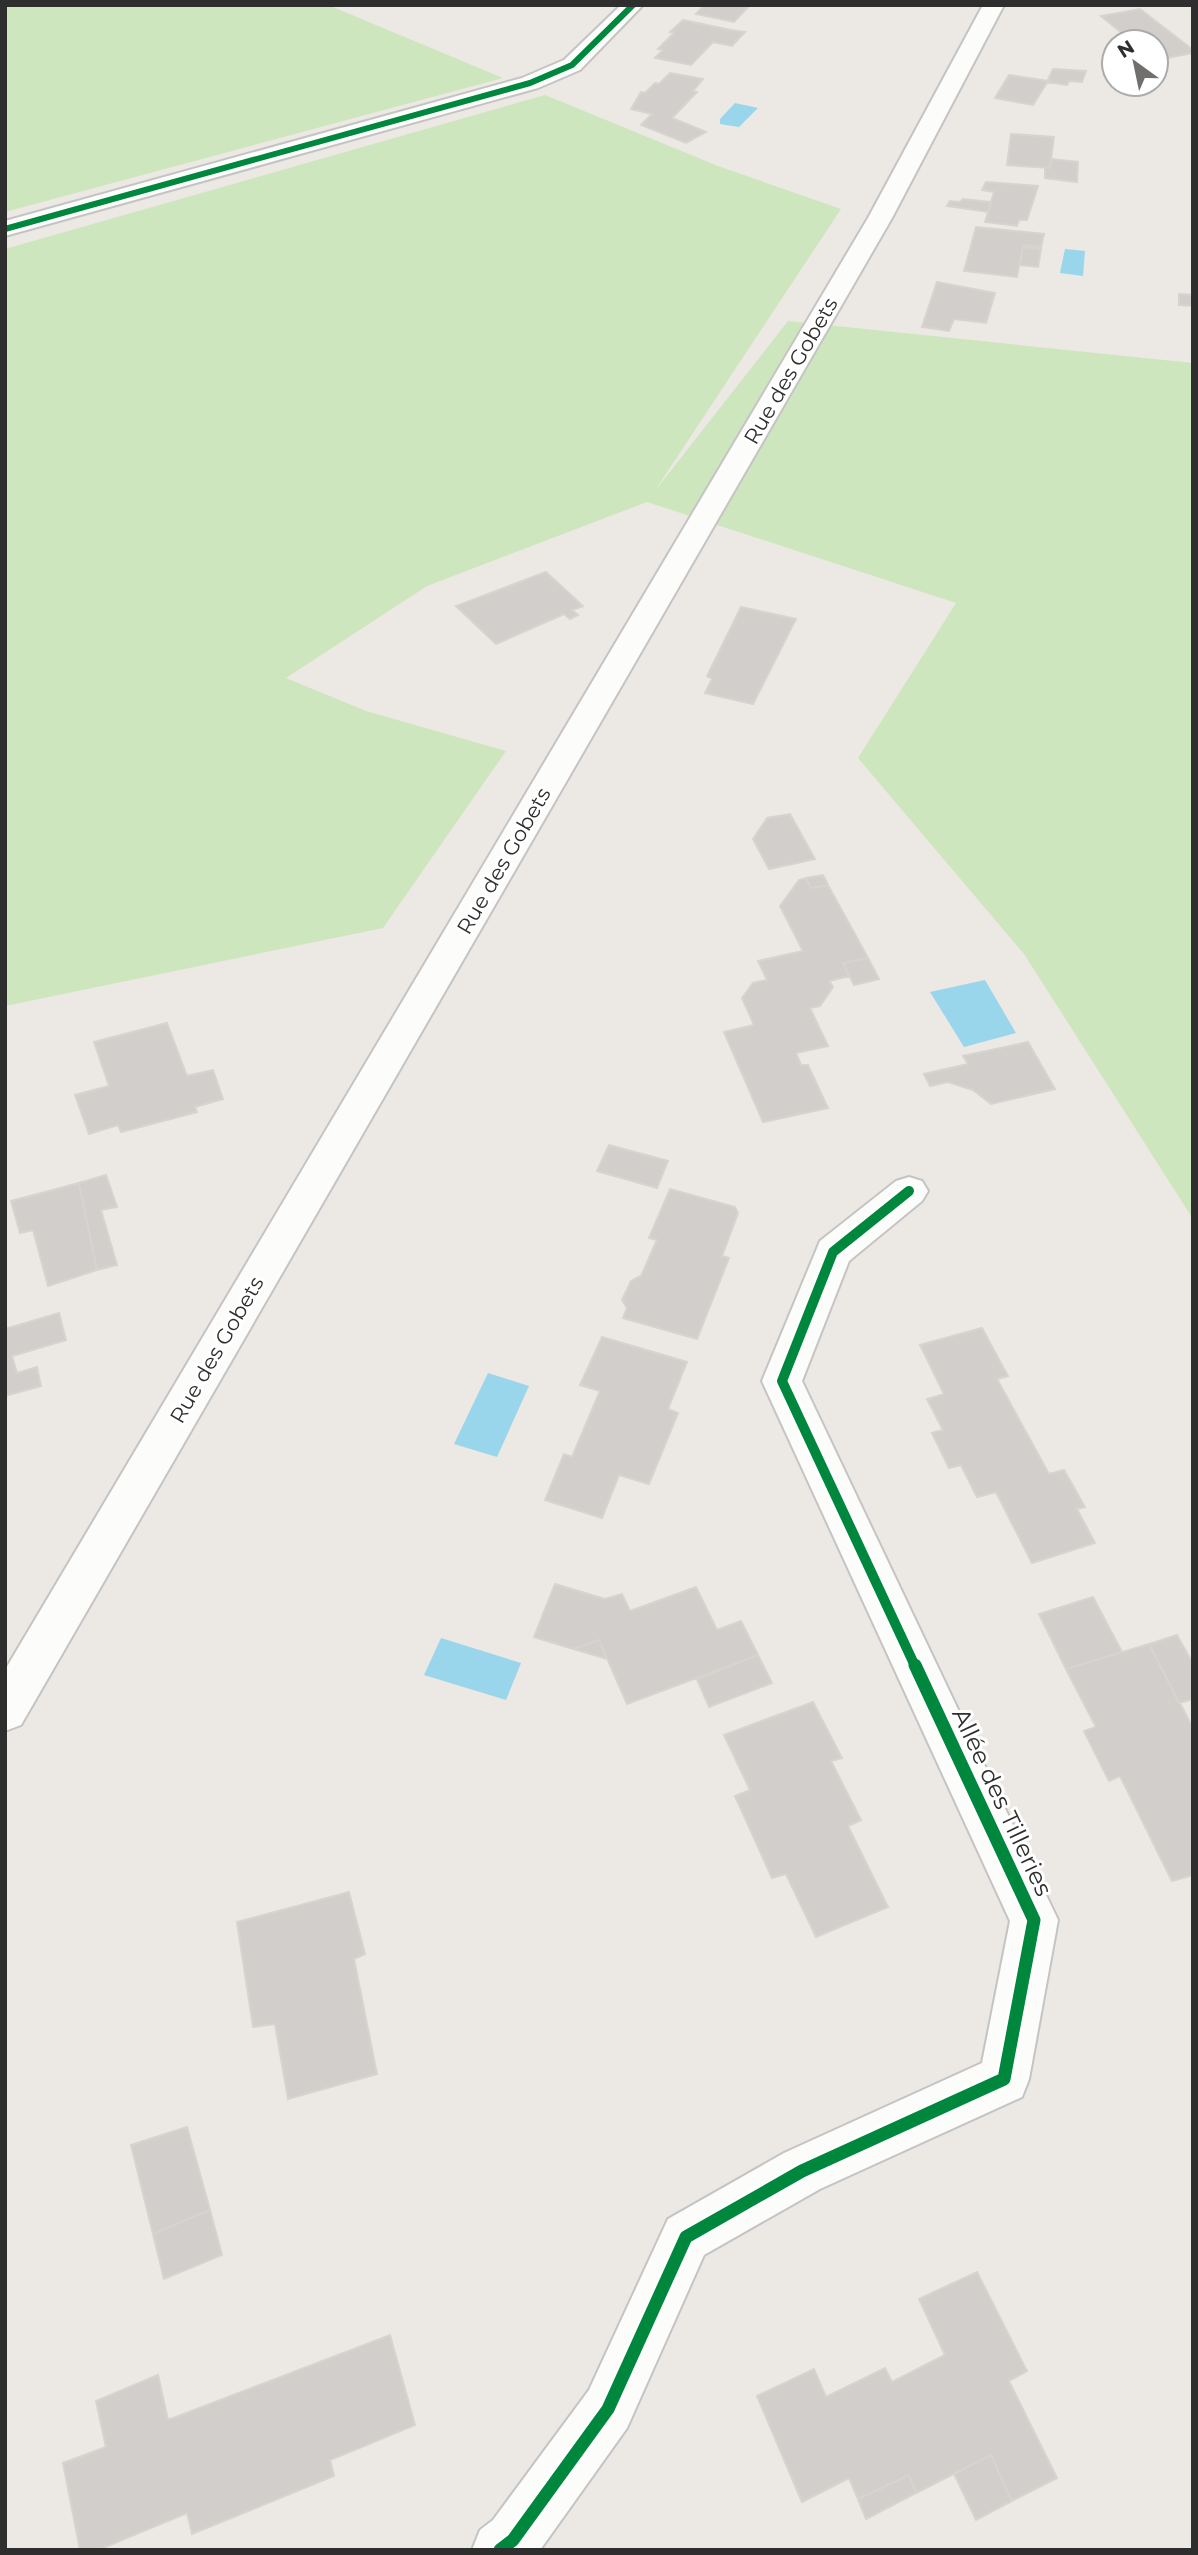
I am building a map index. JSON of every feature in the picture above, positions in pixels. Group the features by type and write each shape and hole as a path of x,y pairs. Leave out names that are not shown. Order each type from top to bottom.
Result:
{"main road":[{"path":"5,229 530,83 572,65 633,5"},
{"name":"Rue des Gobets","path":"5,1712 880,218 994,5"},
{"name":"Allée des Tilleries","path":"500,2550 513,2540 608,2409 686,2237 802,2171 1004,2079 1034,1920 782,1381 833,1252 909,1191"}],"green space":[{"path":"5,5 328,5 503,78 5,212"},
{"path":"545,95 718,166 841,209 654,492 788,321 1193,363 1193,1219 1024,954 858,758 956,603 647,502 427,586 286,678 366,711 506,751 383,928 5,1006 5,249"}],"water":[{"path":"735,103 758,108 739,127 720,124 720,119"},
{"path":"1065,249 1085,251 1083,276 1060,273"},
{"path":"985,980 1016,1033 964,1047 930,992"},
{"path":"488,1373 529,1386 497,1457 454,1444"},
{"path":"441,1638 521,1663 506,1700 424,1675"}],"building":[{"path":"704,5 750,5 734,22 696,14"},
{"path":"1140,9 1165,28 1116,28 1101,16"},
{"path":"683,20 745,32 732,46 713,42 691,65 655,58 663,50 658,49 674,33 670,32"},
{"path":"1170,32 1193,50 1193,53 1170,57"},
{"path":"1053,69 1086,71 1082,82 1069,81 1067,85 1047,82"},
{"path":"670,73 703,79 693,91 697,92 672,118 706,132 686,143 641,125 652,114 631,109 641,92 645,93 655,83 659,84"},
{"path":"1009,75 1048,81 1033,105 995,98"},
{"path":"1011,134 1054,137 1050,168 1007,165"},
{"path":"1051,159 1078,162 1077,182 1045,178 1045,168 1050,168"},
{"path":"986,182 1038,186 1027,220 1019,220 1017,226 985,222 994,192 982,190"},
{"path":"963,199 991,202 988,212 947,206 950,201 960,202"},
{"path":"976,227 1044,234 1041,247 1023,245 1017,277 964,271"},
{"path":"1023,247 1041,249 1038,267 1020,265"},
{"path":"937,282 995,293 986,323 954,319 949,331 922,327"},
{"path":"1179,294 1193,295 1193,306 1179,305"},
{"path":"546,572 583,606 572,610 578,615 570,619 564,614 496,644 456,606"},
{"path":"741,607 796,619 753,704 705,693 712,679 707,676"},
{"path":"790,814 815,859 769,869 753,839 767,818"},
{"path":"823,875 828,885 811,888 806,878"},
{"path":"806,878 811,888 828,885 868,958 843,963 849,976 829,981 833,987 820,1006 810,1008 828,1046 796,1053 801,1065 808,1065 828,1108 763,1122 724,1032 754,1025 742,998 753,983 767,980 758,961 803,951 780,906 799,880"},
{"path":"868,958 879,979 854,985 843,963"},
{"path":"167,1023 187,1076 213,1070 223,1099 195,1107 197,1112 121,1132 118,1125 89,1134 75,1095 109,1086 94,1042"},
{"path":"1028,1042 1055,1089 991,1104 973,1090 948,1082 930,1086 924,1074 968,1064 963,1056"},
{"path":"609,1145 668,1161 657,1188 597,1171"},
{"path":"106,1175 117,1207 101,1210 117,1265 97,1270 79,1183"},
{"path":"79,1183 97,1270 48,1286 33,1230 20,1233 11,1201"},
{"path":"670,1189 735,1207 738,1213 722,1256 729,1258 697,1339 623,1318 627,1308 622,1300 631,1281 641,1276 657,1240 649,1238"},
{"path":"59,1313 66,1340 12,1356 17,1373 37,1367 41,1386 5,1396 5,1329"},
{"path":"982,1328 1008,1376 997,1379 1049,1474 1064,1470 1085,1507 1077,1509 1095,1543 1032,1563 996,1492 977,1497 961,1465 949,1468 932,1433 943,1430 927,1399 944,1394 920,1345"},
{"path":"602,1337 687,1362 668,1409 678,1413 649,1484 619,1475 602,1518 545,1500 564,1454 572,1457 600,1391 580,1385"},
{"path":"555,1584 605,1599 622,1594 630,1611 696,1587 717,1630 741,1621 758,1655 627,1704 599,1640 573,1649 534,1637"},
{"path":"1093,1597 1122,1652 1066,1669 1039,1614"},
{"path":"1177,1635 1193,1664 1193,1699 1179,1703 1149,1644"},
{"path":"599,1640 607,1659 573,1649"},
{"path":"1149,1644 1193,1728 1193,1875 1172,1881 1120,1776 1109,1781 1084,1731 1096,1727 1066,1669"},
{"path":"758,1655 772,1683 709,1707 697,1679"},
{"path":"813,1702 842,1758 831,1761 861,1820 848,1826 888,1907 816,1937 786,1874 772,1878 735,1796 750,1790 724,1735"},
{"path":"349,1892 365,1954 354,1959 377,2074 288,2099 275,2024 253,2027 237,1922"},
{"path":"187,2127 210,2210 153,2234 131,2145"},
{"path":"210,2210 222,2255 164,2279 153,2234"},
{"path":"977,2272 1027,2371 1009,2381 1057,2478 1012,2501 991,2455 916,2493 909,2475 858,2499 849,2478 802,2502 757,2396 814,2369 826,2397 885,2368 892,2382 945,2355 919,2299"},
{"path":"390,2335 415,2425 330,2460 334,2476 192,2534 187,2513 98,2550 80,2550 63,2463 106,2447 96,2401 158,2375 168,2420"},
{"path":"991,2455 1012,2501 976,2520 954,2474"},
{"path":"909,2475 916,2493 866,2519 858,2499"}],"cycle path":[{"path":"5,229 530,83 572,65 633,5"},
{"path":"500,2550 513,2540 608,2409 686,2237 802,2171 1004,2079 1034,1920 782,1381 833,1252 909,1191"}]}
